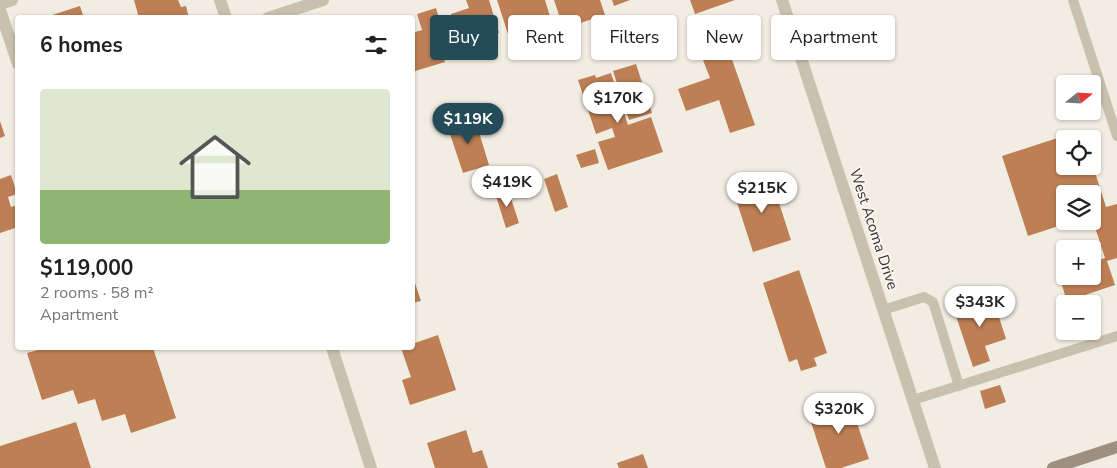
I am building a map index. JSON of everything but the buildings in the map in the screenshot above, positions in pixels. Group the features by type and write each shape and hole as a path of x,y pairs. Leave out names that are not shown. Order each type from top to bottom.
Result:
{"main road":[{"path":"1053,468 1117,447"}],"street":[{"path":"0,4 12,0"},
{"path":"220,0 225,15"},
{"path":"277,15 323,0"},
{"name":"West Acoma Drive","path":"782,0 935,468"},
{"path":"0,10 15,55"},
{"path":"333,350 371,468"}],"lane":[{"path":"1073,0 1117,136"},
{"path":"883,310 924,297 933,302 959,386"},
{"path":"913,400 1117,336"}]}
